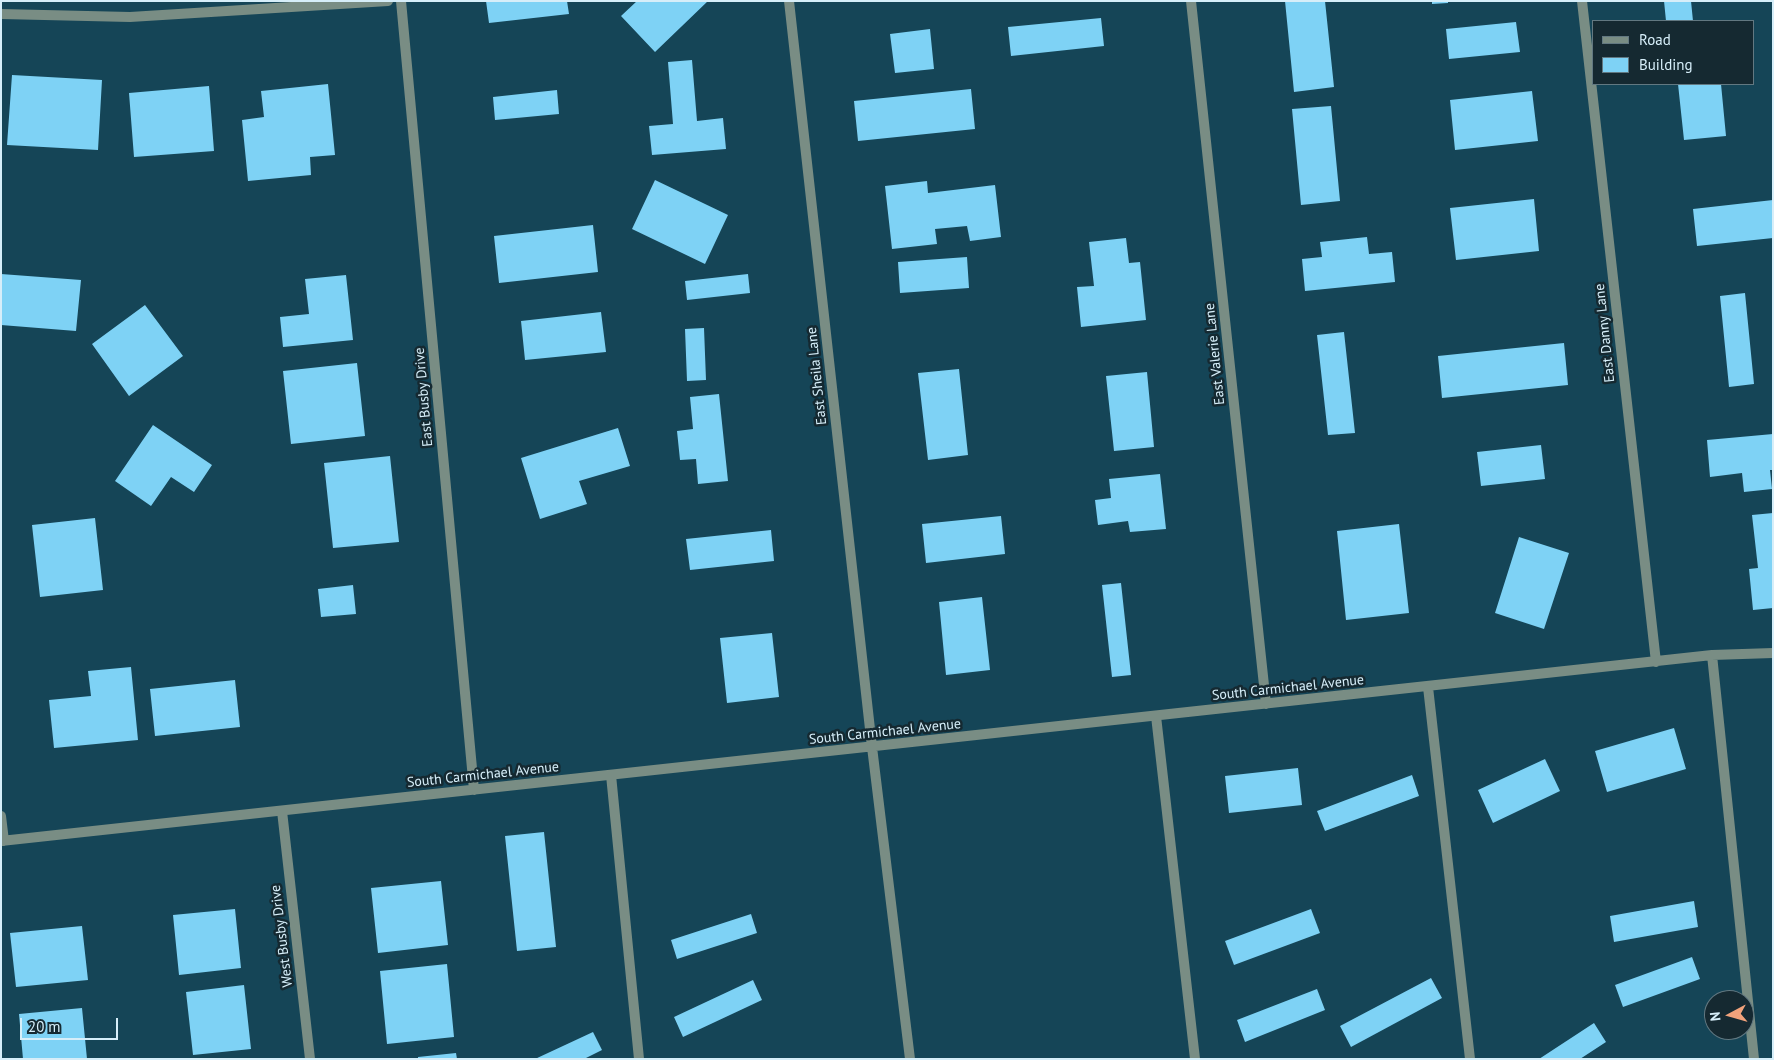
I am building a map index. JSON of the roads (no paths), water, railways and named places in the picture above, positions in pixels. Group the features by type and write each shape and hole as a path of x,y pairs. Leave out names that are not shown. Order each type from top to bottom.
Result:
{"street":[{"path":"1,14 130,17 388,1"},
{"name":"East Busby Drive","path":"401,1 474,790"},
{"name":"East Sheila Lane","path":"789,1 872,747 910,1059"},
{"name":"East Valerie Lane","path":"1191,1 1266,704"},
{"name":"East Danny Lane","path":"1582,1 1656,662"},
{"name":"South Carmichael Avenue","path":"3,841 1712,656 1773,654"},
{"path":"1712,656 1754,1059"},
{"path":"1428,687 1470,1059"},
{"path":"1156,716 1195,1059"},
{"path":"611,775 639,1059"},
{"name":"West Busby Drive","path":"282,811 310,1059"},
{"path":"1,816 3,841"}]}
